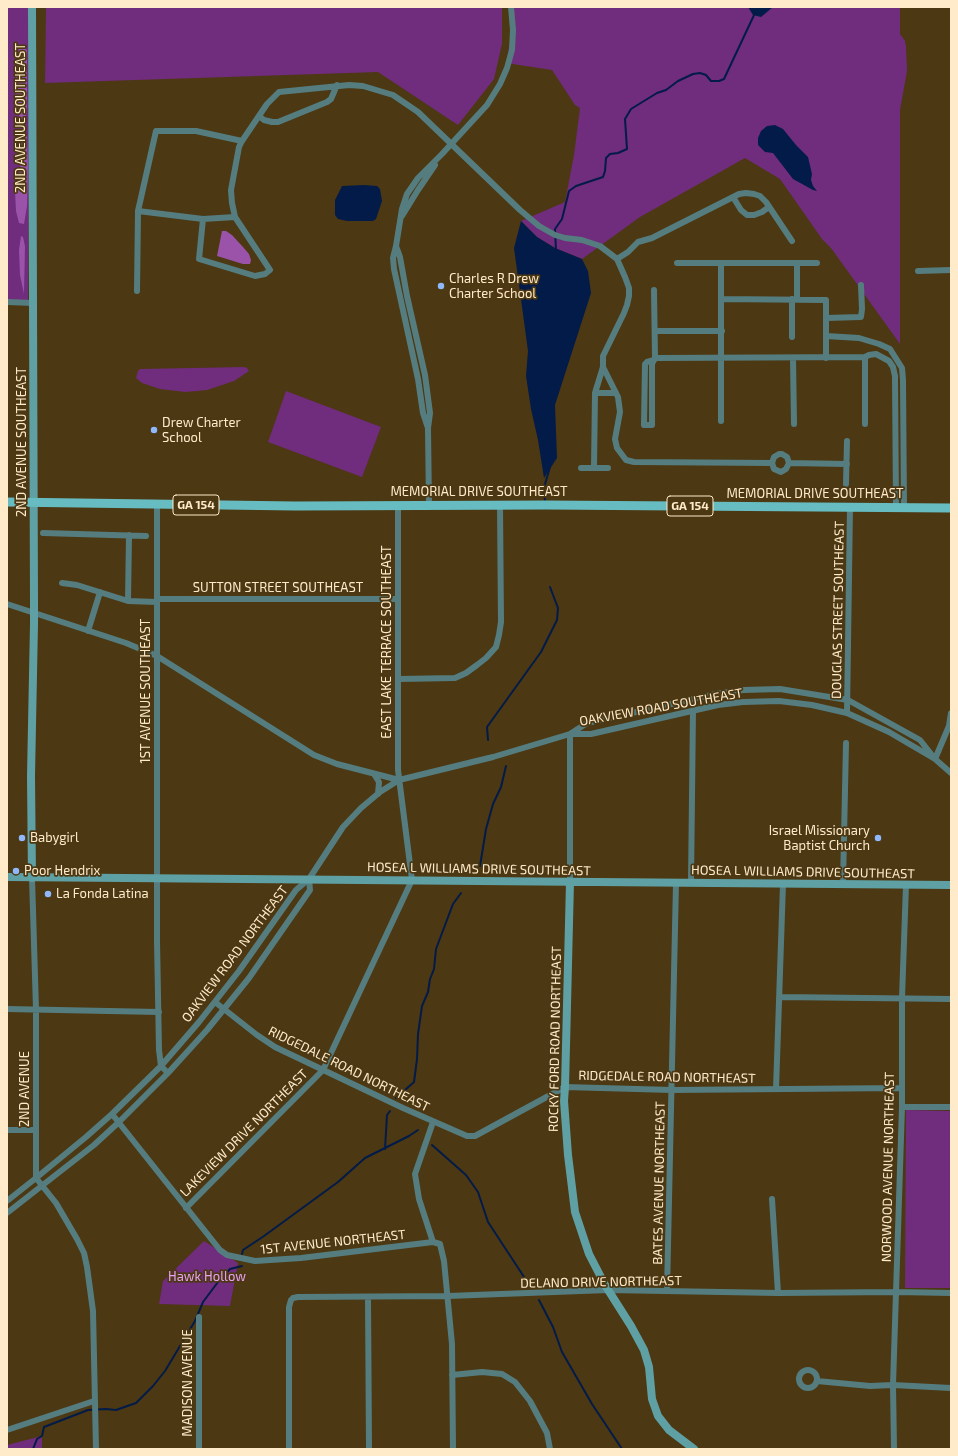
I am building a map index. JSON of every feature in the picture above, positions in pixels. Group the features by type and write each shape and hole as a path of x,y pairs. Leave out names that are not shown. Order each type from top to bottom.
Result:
{"main road":[{"name":"MEMORIAL DRIVE SOUTHEAST","path":"7,502 295,506 500,505 951,508"}],"street":[{"name":"2ND AVENUE SOUTHEAST","path":"32,7 35,502 31,776 32,878"},
{"path":"429,506 428,428 430,413 425,375 407,296 400,257 396,246 400,219 442,154 487,105 500,84 507,68 512,50 514,30 511,7"},
{"path":"202,219 199,259 255,276 265,274 270,270 234,217 231,190 239,147 267,104 279,92 349,84 364,86 393,95 418,112 520,210 539,226 555,235 582,240 600,246 617,259 625,278 629,296 624,313 603,356 603,367 595,393 594,468"},
{"path":"259,116 264,120 278,122 327,102 331,99 336,85"},
{"path":"137,291 138,211 156,131 196,131 242,141"},
{"path":"617,259 628,252 638,242 652,238 739,194 754,194 760,196 792,241"},
{"path":"733,197 741,210 747,215 754,215 769,207"},
{"path":"138,211 202,219 234,217"},
{"path":"677,263 817,263"},
{"path":"721,263 721,421"},
{"path":"792,337 796,263"},
{"path":"918,271 951,270"},
{"path":"826,318 861,317 861,285"},
{"path":"644,425 652,424 652,370 655,331 654,290"},
{"path":"721,299 826,300 826,358"},
{"path":"7,302 34,303"},
{"path":"655,331 722,331"},
{"path":"826,336 859,338 879,344 890,349 902,368 903,388 900,508"},
{"path":"876,354 879,344"},
{"path":"654,359 826,358 865,357 876,354 889,361 893,367 895,376 900,508"},
{"path":"865,357 865,424"},
{"path":"793,358 794,424"},
{"path":"603,367 618,397 620,412 615,439 617,448 626,460 634,462 772,463"},
{"path":"595,393 616,393"},
{"path":"846,484 847,441"},
{"path":"782,454 787,457 789,463 786,469 781,472 774,469 772,463 772,460 776,455 782,454"},
{"path":"789,463 847,464"},
{"path":"581,468 608,468"},
{"name":"1ST AVENUE SOUTHEAST","path":"157,504 158,878"},
{"name":"EAST LAKE TERRACE SOUTHEAST","path":"398,505 399,780 412,880"},
{"path":"399,679 455,678 466,673 486,658 496,646 501,622 500,505"},
{"name":"DOUGLAS STREET SOUTHEAST","path":"848,713 850,507"},
{"path":"43,533 146,536"},
{"path":"128,601 129,535"},
{"name":"SUTTON STREET SOUTHEAST","path":"62,583 77,585 128,601 398,599"},
{"path":"88,631 100,592"},
{"path":"7,604 126,643 157,656 314,755 337,764 399,780"},
{"name":"OAKVIEW ROAD SOUTHEAST","path":"309,879 343,827 361,808 399,780 493,758 570,734 587,723 716,694 743,690 780,689 848,700 920,740 935,759 951,773"},
{"name":"OAKVIEW ROAD SOUTHEAST","path":"570,734 591,734 718,705 743,702 779,701 812,705 848,713 888,732 935,759"},
{"path":"691,883 693,710"},
{"path":"935,759 949,726 951,713"},
{"path":"570,734 570,882"},
{"path":"842,884 846,743"},
{"path":"374,774 379,782 378,794"},
{"name":"HOSEA L WILLIAMS DRIVE SOUTHEAST","path":"7,878 309,879 951,885"},
{"name":"2ND AVENUE","path":"32,878 36,1009 36,1178"},
{"path":"158,878 158,1050 160,1066 168,1073"},
{"name":"OAKVIEW ROAD NORTHEAST","path":"7,1201 112,1114 160,1066 199,1022 239,971 296,890 309,879"},
{"name":"OAKVIEW ROAD NORTHEAST","path":"7,1213 94,1145 168,1073 249,978 310,891 309,879"},
{"name":"LAKEVIEW DRIVE NORTHEAST","path":"186,1208 323,1070 412,880"},
{"name":"ROCKY FORD ROAD NORTHEAST","path":"570,882 566,1087 564,1115 570,1180 575,1212 590,1254 608,1290 631,1326 644,1350 649,1367 652,1399 658,1416 672,1433 694,1449"},
{"name":"BATES AVENUE NORTHEAST","path":"667,1291 676,883"},
{"path":"776,1089 783,884"},
{"name":"NORWOOD AVENUE NORTHEAST","path":"894,1449 893,1385 902,1107 902,998 906,885"},
{"path":"780,997 951,999"},
{"name":"RIDGEDALE ROAD NORTHEAST","path":"215,1002 275,1047 433,1122 467,1136 475,1136 566,1087 672,1090 902,1088"},
{"path":"7,1009 158,1012"},
{"path":"902,1107 951,1106"},
{"name":"1ST AVENUE NORTHEAST","path":"112,1114 220,1250 227,1255 255,1261 301,1258 433,1242"},
{"path":"433,1122 414,1174 419,1199 433,1242 440,1244 448,1296 451,1331 453,1449"},
{"path":"7,1130 36,1130"},
{"path":"36,1178 56,1203 84,1253 92,1298 96,1449"},
{"path":"772,1199 778,1293"},
{"name":"DELANO DRIVE NORTHEAST","path":"289,1449 289,1307 293,1298 448,1296 608,1290 778,1293 951,1293"},
{"path":"368,1297 369,1449"},
{"name":"MADISON AVENUE","path":"199,1317 199,1449"},
{"path":"452,1375 482,1372 502,1374 515,1382 530,1401 547,1433 550,1449"},
{"path":"817,1381 870,1386 893,1385 951,1388"},
{"path":"7,1430 95,1404"}],"green space":[{"path":"7,7 30,7 28,303 7,302"},
{"path":"46,7 502,7 502,44 494,79 458,125 378,72 45,83"},
{"path":"510,7 900,7 900,34 905,41 907,71 900,110 900,344 831,248 822,239 780,179 745,158 640,217 582,259 555,248 537,237 521,221 565,202 574,155 580,108 575,105 552,70 506,63 512,30"},
{"path":"244,367 249,371 234,381 207,390 185,392 160,389 142,383 136,378 140,369"},
{"path":"286,391 381,427 362,477 268,442"},
{"path":"906,1110 951,1111 951,1288 905,1288"},
{"name":"Hawk Hollow","path":"204,1241 238,1263 230,1306 159,1304 163,1281"},
{"path":"42,1436 42,1449 7,1449 7,1445"}],"shaded area":[{"path":"19,46 24,46 27,51 27,112 25,118 22,120 18,114 15,91"},
{"path":"24,131 27,136 28,166 27,206 24,224 19,223 16,211 15,191 21,163 15,139 19,132"},
{"path":"222,231 226,231 232,235 249,254 251,260 250,264 243,264 217,256"},
{"path":"21,236 23,237 25,246 24,294 20,275 19,250"}],"water":[{"path":"748,7 773,7 761,17 753,15"},
{"path":"775,125 783,129 808,157 812,174 811,180 817,191 793,179 773,153 765,152 758,145 758,138 761,131 767,126"},
{"path":"342,186 377,186 380,189 382,201 376,219 373,221 347,221 338,219 335,215 335,200"},
{"path":"521,221 537,237 555,248 582,259 588,271 591,293 555,405 557,458 544,478 526,376 528,351 514,248"}],"waterway":[{"path":"556,251 555,229 562,219 569,191 576,186 603,177 606,158 610,154 618,153 627,149 625,119 631,109 657,93 666,90 678,81 693,74 700,73 706,75 711,81 719,81 724,79 755,13"},
{"path":"545,500 543,491 550,467"},
{"path":"488,740 487,727 541,652 557,620 558,608 550,587"},
{"path":"480,866 486,829 493,804 501,787 506,766"},
{"path":"396,1098 414,1082 422,1006 428,992 430,979 434,969 436,949 453,904 461,893"},
{"path":"385,1149 387,1115 390,1111"},
{"path":"242,1254 243,1250 338,1182 365,1158 418,1130"},
{"path":"432,1145 466,1175 478,1192 488,1222 528,1283"},
{"path":"33,1449 37,1439 42,1436 44,1427 88,1410 116,1410 136,1403 165,1371 195,1321 203,1302 218,1282 230,1269 242,1266"},
{"path":"539,1300 553,1327 562,1352 592,1404 622,1449"}],"place":[{"name":"Charles R Drew Charter School","path":"441,286"},
{"name":"Drew Charter School","path":"154,430"},
{"name":"Babygirl","path":"22,838"},
{"name":"Israel Missionary Baptist Church","path":"878,838"},
{"name":"Poor Hendrix","path":"16,871"},
{"name":"La Fonda Latina","path":"48,894"}]}
